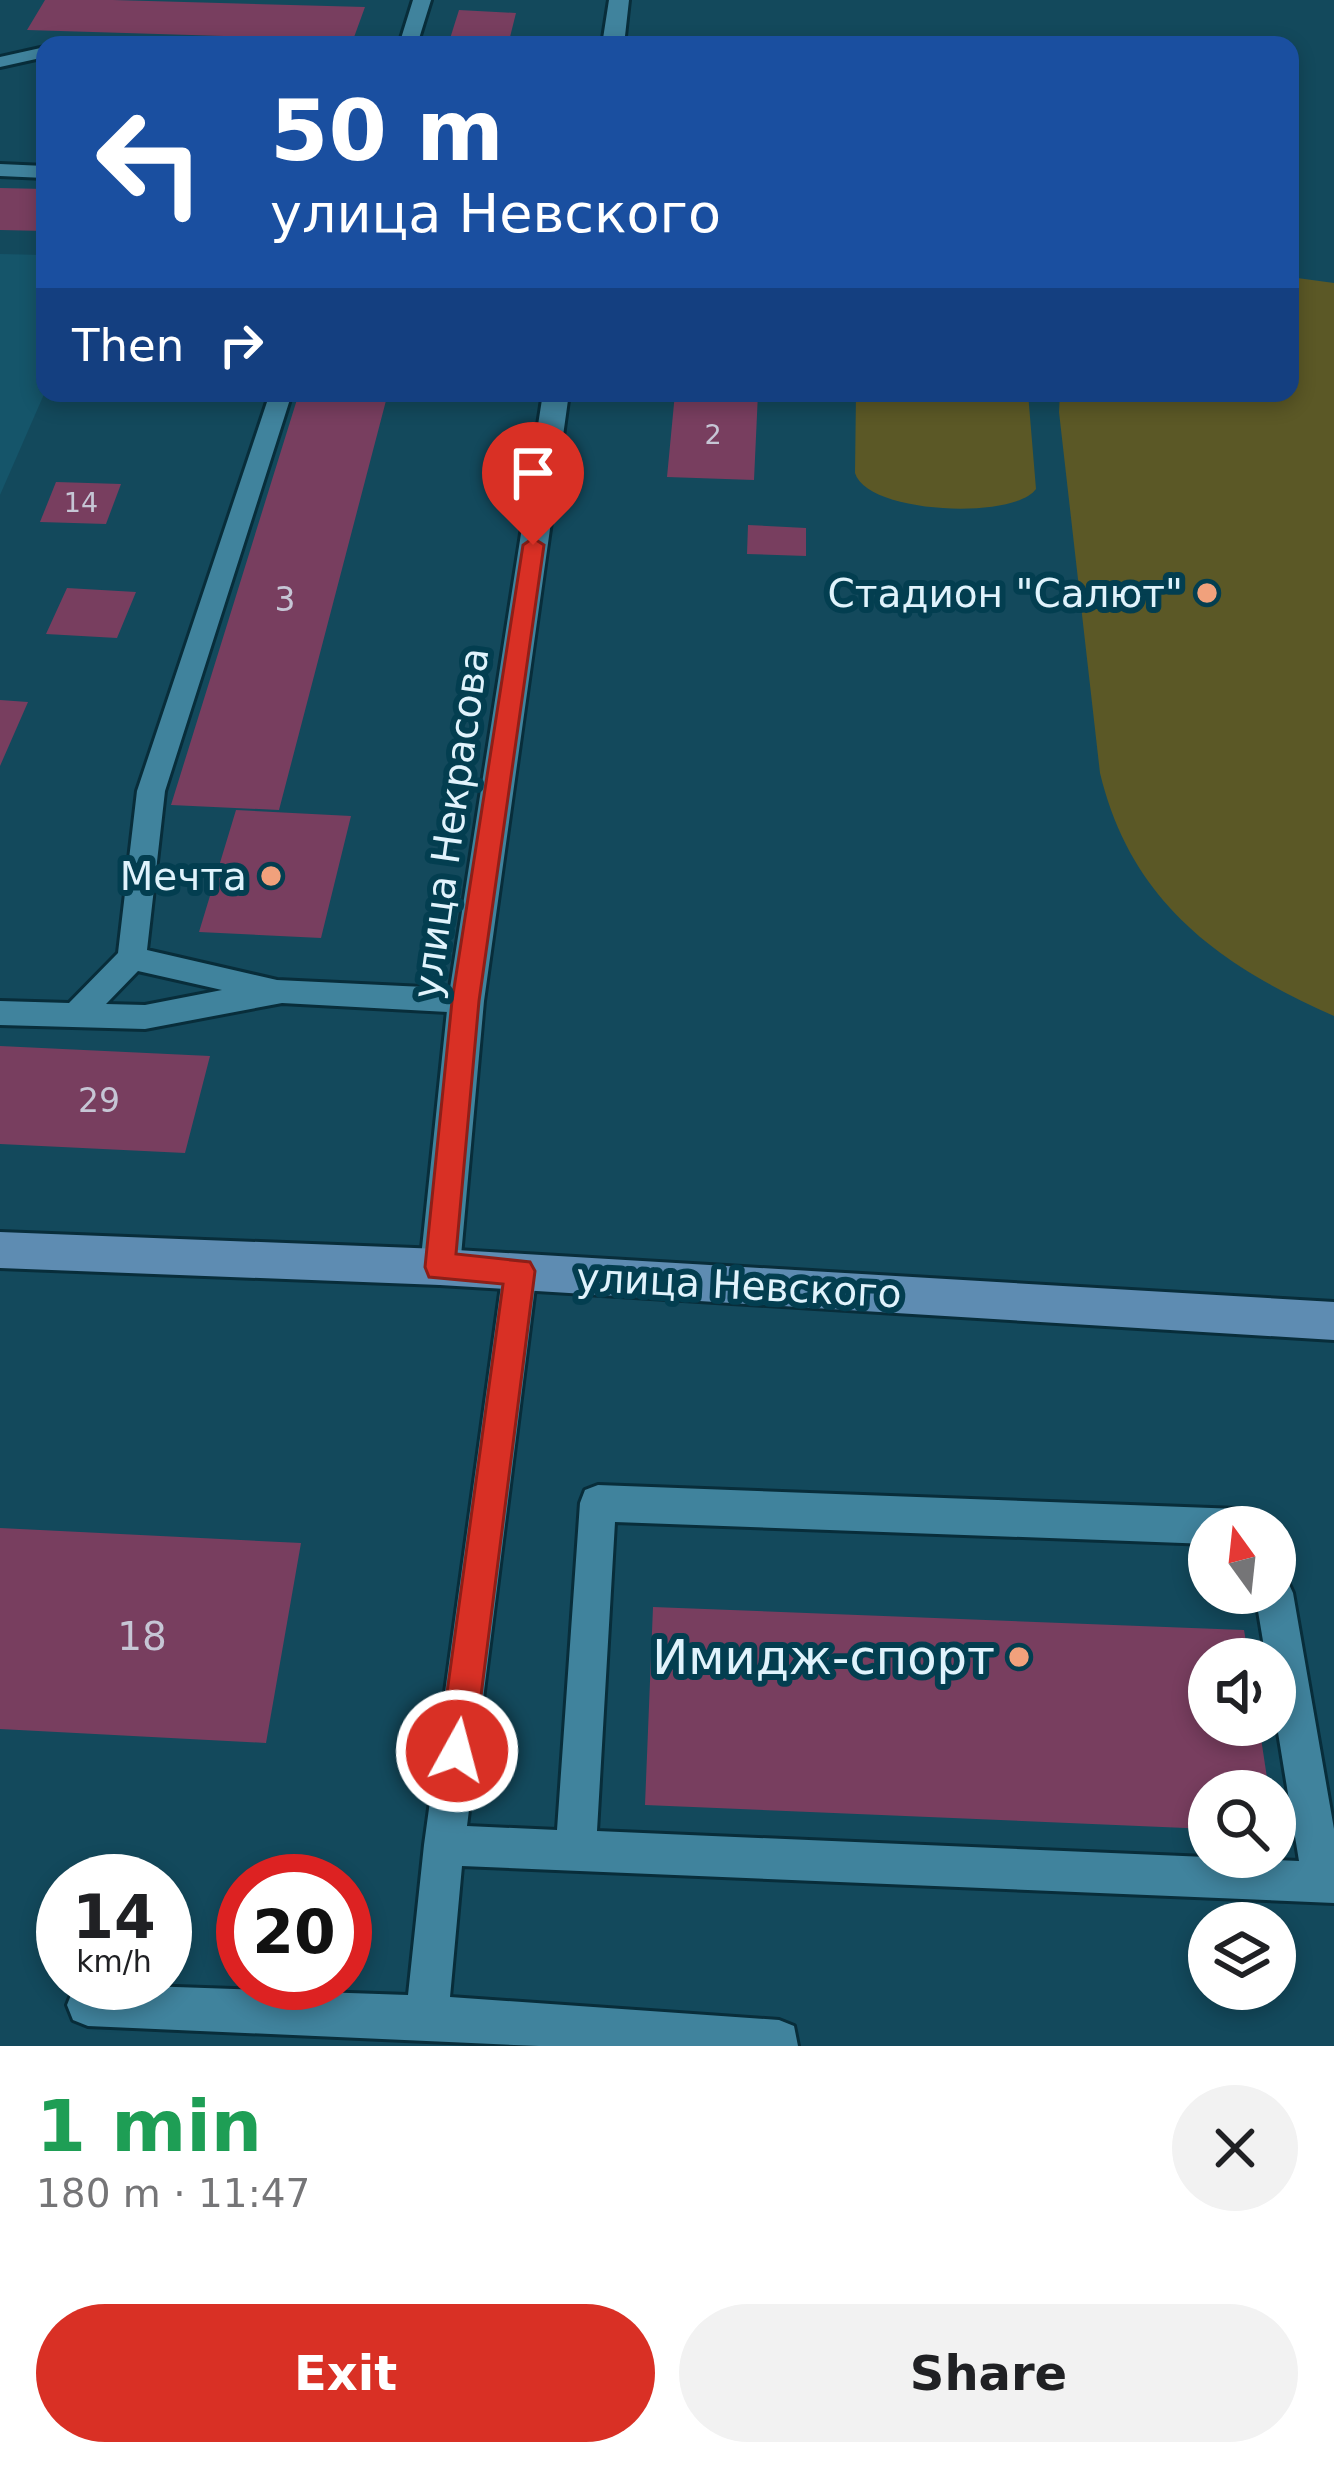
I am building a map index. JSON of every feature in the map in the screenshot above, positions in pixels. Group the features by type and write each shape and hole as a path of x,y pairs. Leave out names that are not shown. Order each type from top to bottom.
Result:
{"street":[{"path":"614,36 620,0"},
{"name":"улица Некрасова","path":"440,1267 466,1001 555,402"},
{"name":"улица Невского","path":"0,1250 520,1271 1334,1321"}],"lane":[{"path":"411,36 422,0"},
{"path":"0,62 36,54"},
{"path":"0,170 36,172"},
{"path":"77,1014 132,958 152,790 278,402"},
{"path":"132,958 282,991 466,1001"},
{"path":"0,1013 145,1017 282,991"},
{"path":"427,2017 444,1845 520,1271"},
{"path":"576,1851 598,1503 1188,1525"},
{"path":"444,1845 1329,1883 1278,1614"},
{"path":"192,2009 427,2017 778,2041"}],"shaded area":[{"path":"0,254 36,255 36,402 41,402 0,495"},
{"name":"Стадион \"Салют\"","path":"1299,278 1334,283 1334,1016 1253,975 1186,924 1133,858 1114,818 1100,773 1060,402 1299,402"},
{"path":"856,402 1029,402 1036,489 1022,499 972,508 912,504 865,487 855,473"}],"building":[{"path":"45,0 365,7 354,36 27,30"},
{"path":"459,10 516,13 510,36 451,36"},
{"path":"0,188 36,189 36,231 0,230"},
{"path":"296,402 386,402 279,810 171,805"},
{"path":"674,402 758,402 754,480 667,477"},
{"path":"56,482 121,484 106,524 40,522"},
{"path":"748,525 806,528 806,556 747,554"},
{"path":"67,588 136,592 117,638 46,634"},
{"path":"0,700 28,702 0,766"},
{"path":"236,810 351,816 321,938 199,932"},
{"path":"0,1046 210,1056 185,1153 0,1144"},
{"path":"0,1528 301,1543 266,1743 0,1729"},
{"path":"653,1607 1244,1630 1245,1638 1188,1638 1188,1746 1262,1746 1266,1770 1188,1770 1188,1828 645,1805"}],"place":[{"name":"Стадион \"Салют\"","path":"1207,593"},
{"name":"Мечта","path":"271,876"},
{"name":"Имидж-спорт","path":"1019,1657"}],"route":[{"path":"457,1751 520,1271 440,1267 466,1001 533,545"}]}
